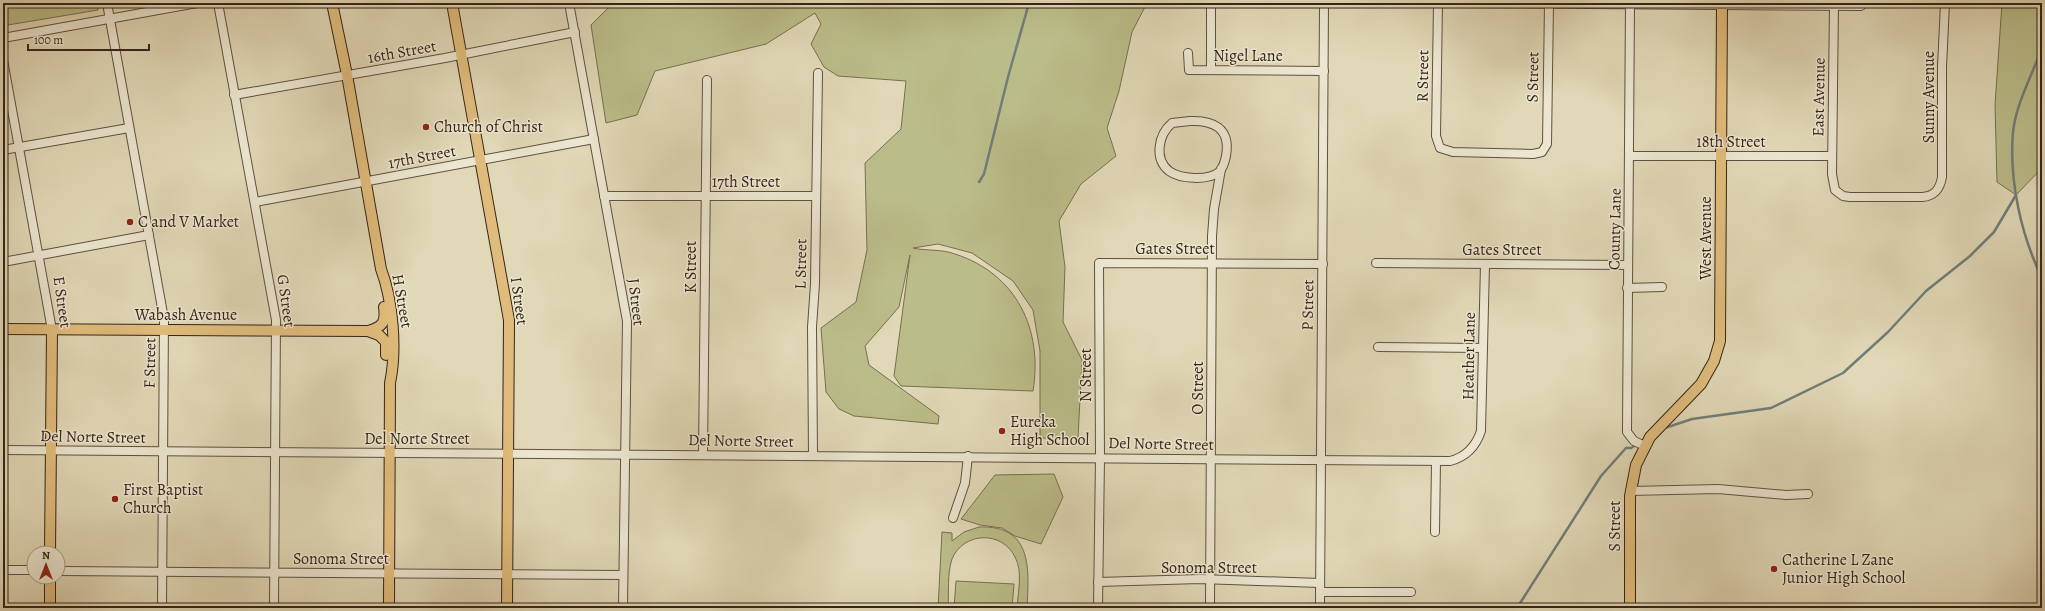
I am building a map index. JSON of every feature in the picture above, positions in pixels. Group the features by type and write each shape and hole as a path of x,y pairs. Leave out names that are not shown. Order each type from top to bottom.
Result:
{"main road":[{"name":"H Street","path":"332,3 347,75 381,269 385,280 393,332 393,372 390,383 389,608"},
{"name":"I Street","path":"452,3 479,160 509,320 506,574 507,608"},
{"name":"West Avenue","path":"1645,446 1657,428 1701,384 1716,356 1720,341 1722,5"},
{"path":"368,331 380,328 383,324 385,315 379,281 381,269"},
{"name":"Wabash Avenue","path":"3,329 368,331"},
{"name":"E Street","path":"50,545 52,330"},
{"path":"368,331 379,335 386,342 386,371 390,383"},
{"name":"S Street","path":"1630,608 1630,490 1633,475 1645,446"},
{"path":"50,585 50,608"}],"street":[{"name":"F Street","path":"107,3 164,318 162,608"},
{"path":"3,38 197,3"},
{"name":"G Street","path":"218,3 276,320 274,608"},
{"name":"J Street","path":"569,3 627,321 623,608"},
{"path":"1211,3 1211,70"},
{"name":"P Street","path":"1320,608 1324,3"},
{"path":"1352,3 1433,3"},
{"name":"R Street","path":"1438,3 1436,136 1440,148 1453,152 1536,154 1544,150"},
{"path":"1442,3 1861,6"},
{"name":"Sunny Avenue","path":"1835,190 1843,196 1922,197 1933,194 1938,190 1942,177 1942,67 1945,3"},
{"name":"S Street","path":"1544,150 1548,141 1549,4"},
{"name":"County Lane","path":"1630,4 1627,432 1634,441 1645,446"},
{"name":"East Avenue","path":"1834,5 1832,156 1835,190"},
{"name":"16th Street","path":"234,95 574,32"},
{"name":"Nigel Lane","path":"1188,53 1189,70 1324,71"},
{"name":"E Street","path":"3,60 20,146 28,202 40,256 52,330"},
{"name":"L Street","path":"813,456 812,327 815,298 818,73"},
{"name":"K Street","path":"703,455 707,80"},
{"path":"1204,121 1216,124 1224,135 1227,149 1221,169 1215,174 1205,177 1185,177 1170,172 1164,166 1160,152 1162,136 1167,128 1172,123 1178,122 1204,121"},
{"path":"3,150 129,128"},
{"name":"17th Street","path":"255,202 594,138"},
{"name":"18th Street","path":"1630,156 1832,156"},
{"name":"O Street","path":"1210,608 1213,219 1221,169"},
{"name":"17th Street","path":"604,196 816,196"},
{"path":"3,262 149,236"},
{"name":"Gates Street","path":"1099,262 1323,264"},
{"name":"N Street","path":"1098,608 1100,457 1099,262"},
{"name":"Gates Street","path":"1376,263 1628,265"},
{"name":"Heather Lane","path":"1473,446 1481,431 1482,422 1485,264"},
{"path":"1627,288 1662,287"},
{"path":"1378,347 1483,348"},
{"name":"Del Norte Street","path":"3,450 275,453 1100,457 1436,461 1458,459 1473,446"},
{"path":"953,518 965,483 968,456"},
{"path":"1435,532 1436,461"},
{"path":"1630,490 1718,489 1773,494 1808,494"},
{"path":"3,570 26,570"},
{"name":"Sonoma Street","path":"66,571 623,575"},
{"name":"Sonoma Street","path":"1098,582 1210,580 1320,588 1411,592"}],"green space":[{"path":"4,3 97,3 98,10 8,25"},
{"path":"613,3 1147,3 1132,32 1119,91 1107,128 1116,156 1081,184 1059,221 1065,267 1063,322 1082,360 1078,438 1040,438 1040,351 1033,310 1013,281 972,253 938,244 913,248 950,252 977,263 995,275 1010,290 1021,307 1029,326 1034,347 1035,368 1033,391 901,386 894,376 910,255 899,307 865,346 869,365 939,416 938,424 854,416 839,409 826,392 821,328 856,302 867,250 865,163 901,129 906,81 838,76 824,67 811,44 821,24 815,13 766,44 655,71 637,115 606,123 591,25"},
{"path":"2002,3 2042,3 2042,168 2016,195 1997,182 1995,105"},
{"path":"1054,474 1063,497 1041,544 1015,536 1002,528 980,525 961,519 995,475"},
{"path":"979,527 997,528 1010,533 1018,541 1024,552 1027,565 1027,608 1017,608 1019,569 1015,557 1009,548 1001,542 983,538 973,539 957,550 952,559 949,571 948,608 938,608 942,532 952,533 952,541 964,532"},
{"path":"956,581 1014,584 1012,608 954,608"}],"waterway":[{"path":"979,182 984,174 1008,77 1029,3"},
{"path":"2042,48 2017,111 2013,132 2012,151 2018,207 2028,244 2042,278"},
{"path":"1662,429 1692,419 1771,408 1843,373 1888,332 1926,291 1970,256 1994,232 2016,195"},
{"path":"1517,608 1601,476 1626,448 1631,448 1636,445"}],"place":[{"name":"Church of Christ","path":"426,127"},
{"name":"C and V Market","path":"130,222"},
{"name":"Eureka High School","path":"1002,431"},
{"name":"First Baptist Church","path":"115,499"},
{"name":"Catherine L Zane Junior High School","path":"1774,569"}]}
